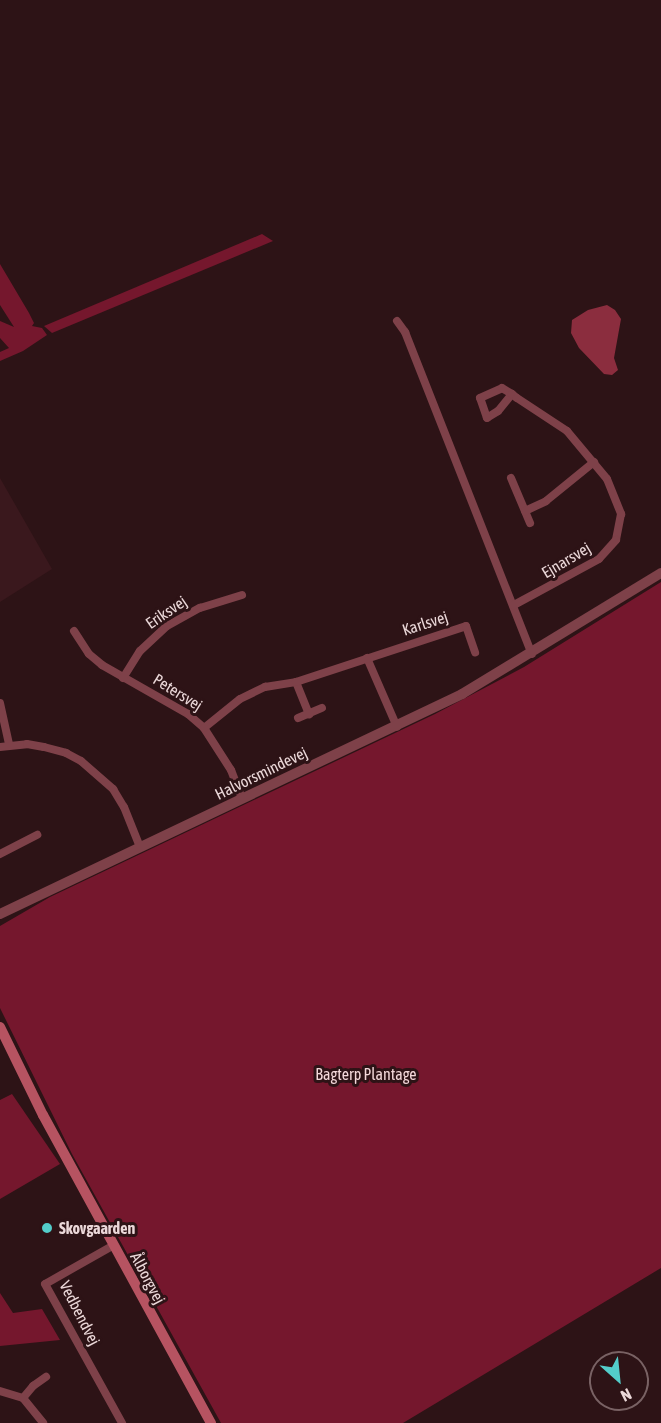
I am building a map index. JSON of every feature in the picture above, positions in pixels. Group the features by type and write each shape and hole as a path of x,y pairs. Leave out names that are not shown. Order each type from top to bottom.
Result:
{"main road":[{"name":"Ålborgvej","path":"0,1027 43,1115"},
{"name":"Ålborgvej","path":"0,1044 43,1115 211,1423"}],"street":[{"path":"397,321 405,332 532,654"},
{"name":"Ejnarsvej","path":"512,394 567,431 594,462 607,479 618,503 621,527 616,540 599,559 514,605"},
{"path":"525,511 546,501 594,462"},
{"path":"511,478 530,524"},
{"name":"Halvorsmindevej","path":"0,914 140,846 397,727 462,694 532,654 661,573"},
{"name":"Eriksvej","path":"123,678 140,651 167,626 200,608 242,595"},
{"name":"Karlsvej","path":"204,728 226,708 250,693 265,687 296,682 466,626 475,652"},
{"name":"Petersvej","path":"74,632 89,654 123,678 180,709 204,728 231,770 242,800"},
{"path":"367,658 397,727"},
{"path":"296,682 309,714"},
{"path":"0,703 4,746 27,744 66,753 104,778 124,807 140,846"},
{"path":"298,718 322,708"},
{"path":"0,854 37,835"},
{"name":"Vedbendvej","path":"114,1245 45,1284 122,1423"},
{"path":"23,1398 33,1386 46,1377"},
{"path":"0,1391 23,1398 44,1423"}],"shaded area":[{"path":"607,305 615,310 621,319 614,358 618,370 612,375 604,374 579,348 571,333 572,320 588,310"},
{"path":"0,478 52,569 0,602"}],"green space":[{"path":"262,234 273,241 52,333 44,326"},
{"path":"0,264 29,313 34,323 32,326 42,328 47,335 23,351 0,361 0,352 9,348 0,338 0,321 14,327 0,305"},
{"name":"Bagterp Plantage","path":"661,582 661,1268 403,1423 221,1423 72,1154 0,1008 0,926 50,897 435,714 524,667"},
{"path":"12,1094 60,1164 0,1199 0,1100"},
{"path":"0,1293 13,1313 42,1309 60,1340 0,1346"}],"place":[{"name":"Skovgaarden","path":"47,1228"}]}
